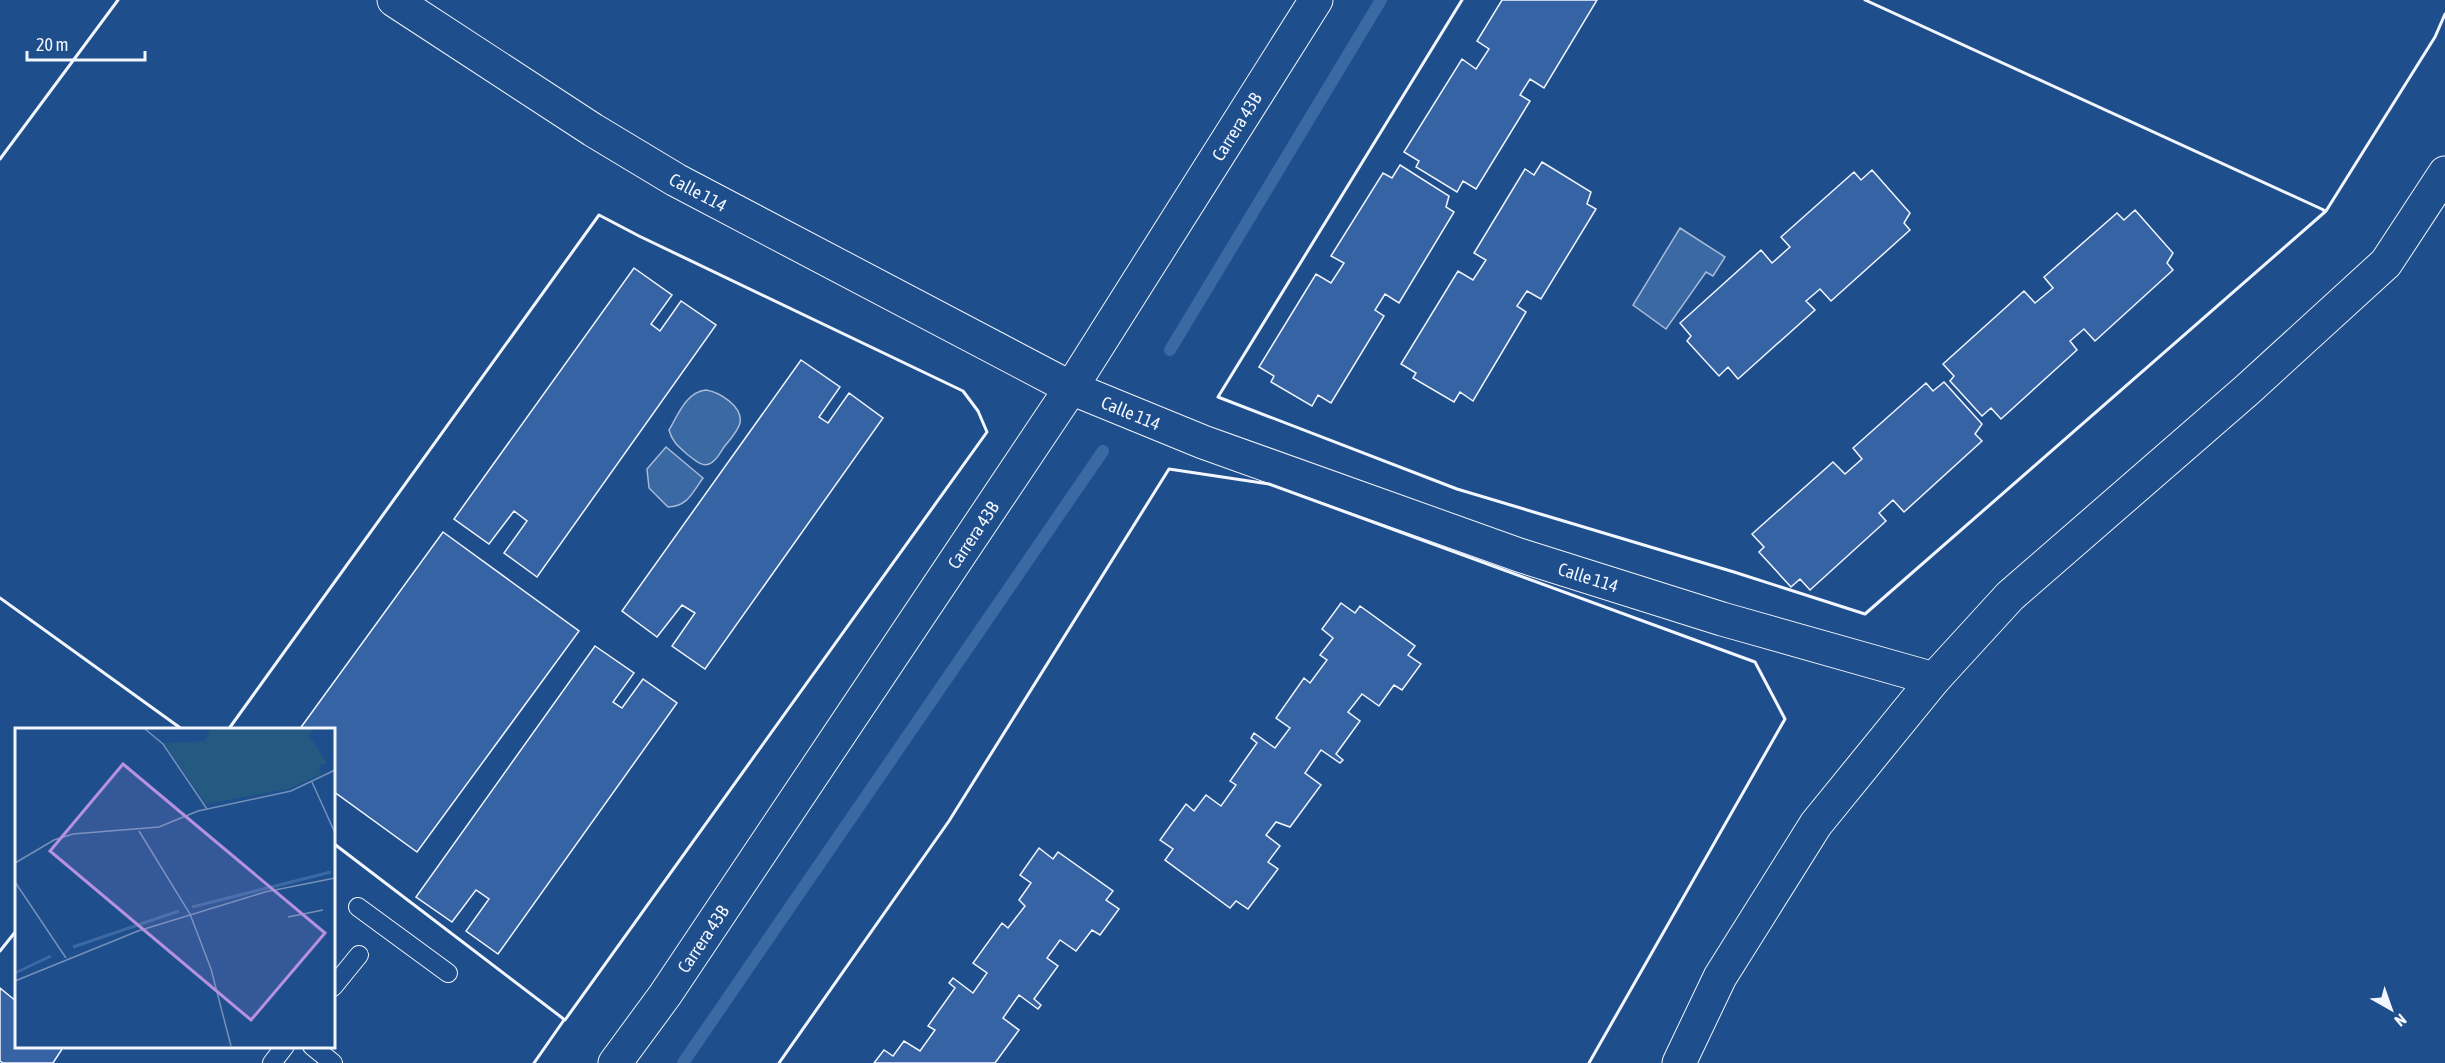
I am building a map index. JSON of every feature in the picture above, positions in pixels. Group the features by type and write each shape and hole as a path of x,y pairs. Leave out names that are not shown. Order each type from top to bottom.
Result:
{"street":[{"name":"Calle 114","path":"394,0 592,130 676,180 1071,388 1203,442 1519,555 1722,619 1934,679"},
{"name":"Carrera 43B","path":"615,1063 665,996 1071,388 1316,0"},
{"path":"1679,1063 1720,977 1816,824 1934,679 2010,596 2247,390 2386,263 2445,173"}],"lane":[{"path":"358,907 448,973"},
{"path":"334,986 359,955"},
{"path":"272,1063 284,1048"},
{"path":"313,1048 333,1063"}],"water":[{"path":"1680,228 1725,257 1713,276 1706,272 1666,329 1633,305"},
{"path":"706,390 729,401 738,411 740,423 716,459 706,465 688,455 674,441 669,430 688,400 693,395"},
{"path":"666,447 703,478 685,501 668,507 649,488 647,469"}],"building":[{"path":"1502,0 1597,0 1544,88 1530,79 1520,95 1530,101 1476,189 1463,181 1457,192 1416,167 1419,161 1404,152 1462,59 1476,69 1489,49 1477,41"},
{"path":"1542,162 1591,192 1587,204 1596,209 1541,299 1527,291 1517,306 1526,312 1473,401 1460,392 1454,402 1413,378 1416,373 1401,364 1458,271 1473,280 1486,260 1474,253 1525,169 1534,175"},
{"path":"1400,165 1449,196 1446,207 1454,212 1399,303 1385,294 1375,310 1384,316 1331,403 1318,395 1312,406 1271,382 1274,376 1259,367 1316,274 1331,283 1344,263 1331,256 1383,173 1392,178"},
{"path":"1872,170 1910,213 1904,223 1910,230 1831,301 1820,289 1806,301 1815,310 1738,379 1728,367 1719,376 1687,341 1691,336 1680,323 1761,250 1772,263 1790,247 1781,237 1854,172 1861,180"},
{"path":"2135,210 2173,253 2167,263 2173,270 2095,341 2084,329 2070,341 2077,350 2001,419 1991,408 1982,416 1950,381 1954,376 1943,364 2024,291 2035,303 2053,288 2044,277 2117,213 2124,220"},
{"path":"634,268 672,295 651,324 660,331 681,301 716,325 537,577 504,553 527,521 514,511 489,544 454,519"},
{"path":"801,360 840,387 819,417 828,423 849,393 883,418 705,669 672,646 695,613 682,605 657,637 622,611"},
{"path":"1944,382 1982,424 1975,434 1982,441 1904,512 1893,500 1879,513 1886,521 1810,590 1800,579 1791,587 1759,552 1764,547 1752,534 1833,462 1845,474 1862,459 1853,448 1926,383 1933,391"},
{"path":"443,532 579,631 417,852 334,792 334,728 300,728"},
{"path":"1341,603 1355,613 1360,606 1415,646 1408,655 1421,664 1402,690 1394,685 1379,706 1362,694 1348,712 1360,721 1336,754 1343,760 1340,763 1321,750 1305,773 1321,785 1290,827 1276,822 1266,835 1280,846 1268,862 1278,869 1248,909 1236,901 1230,908 1165,860 1173,849 1160,840 1186,804 1194,811 1206,795 1221,806 1236,785 1230,781 1257,743 1251,738 1254,733 1275,748 1290,728 1276,718 1304,678 1310,683 1327,660 1320,655 1333,638 1322,629"},
{"path":"595,646 634,673 613,702 622,708 643,679 677,703 498,954 466,931 489,899 476,890 452,922 416,897"},
{"path":"1039,848 1053,859 1058,852 1113,891 1106,900 1119,909 1100,935 1092,930 1076,951 1060,940 1047,958 1058,966 1034,999 1041,1005 1038,1009 1019,995 1003,1018 1019,1030 995,1063 874,1063 884,1050 893,1056 904,1041 920,1051 935,1030 928,1026 955,988 949,983 953,978 973,993 987,973 973,963 1002,923 1008,928 1025,906 1019,900 1031,883 1020,875"},
{"path":"0,988 15,1000 15,1048 63,1048 53,1063 3,1063 0,1061"}],"waterway":[{"path":"1170,350 1381,0"},
{"path":"683,1063 1103,451"}],"wall":[{"path":"0,159 118,0"},
{"path":"1462,0 1218,397 1457,489 1865,614 2326,211 1865,0"},
{"path":"2323,210 2326,211 2435,37 2445,14"},
{"path":"229,728 599,215 963,391 978,411 987,432 565,1020 334,844"},
{"path":"779,1063 949,821 1169,469 1269,484 1755,662 1785,719 1589,1063"},
{"path":"0,598 179,727"},
{"path":"0,951 15,932"},
{"path":"534,1063 564,1020"}]}
